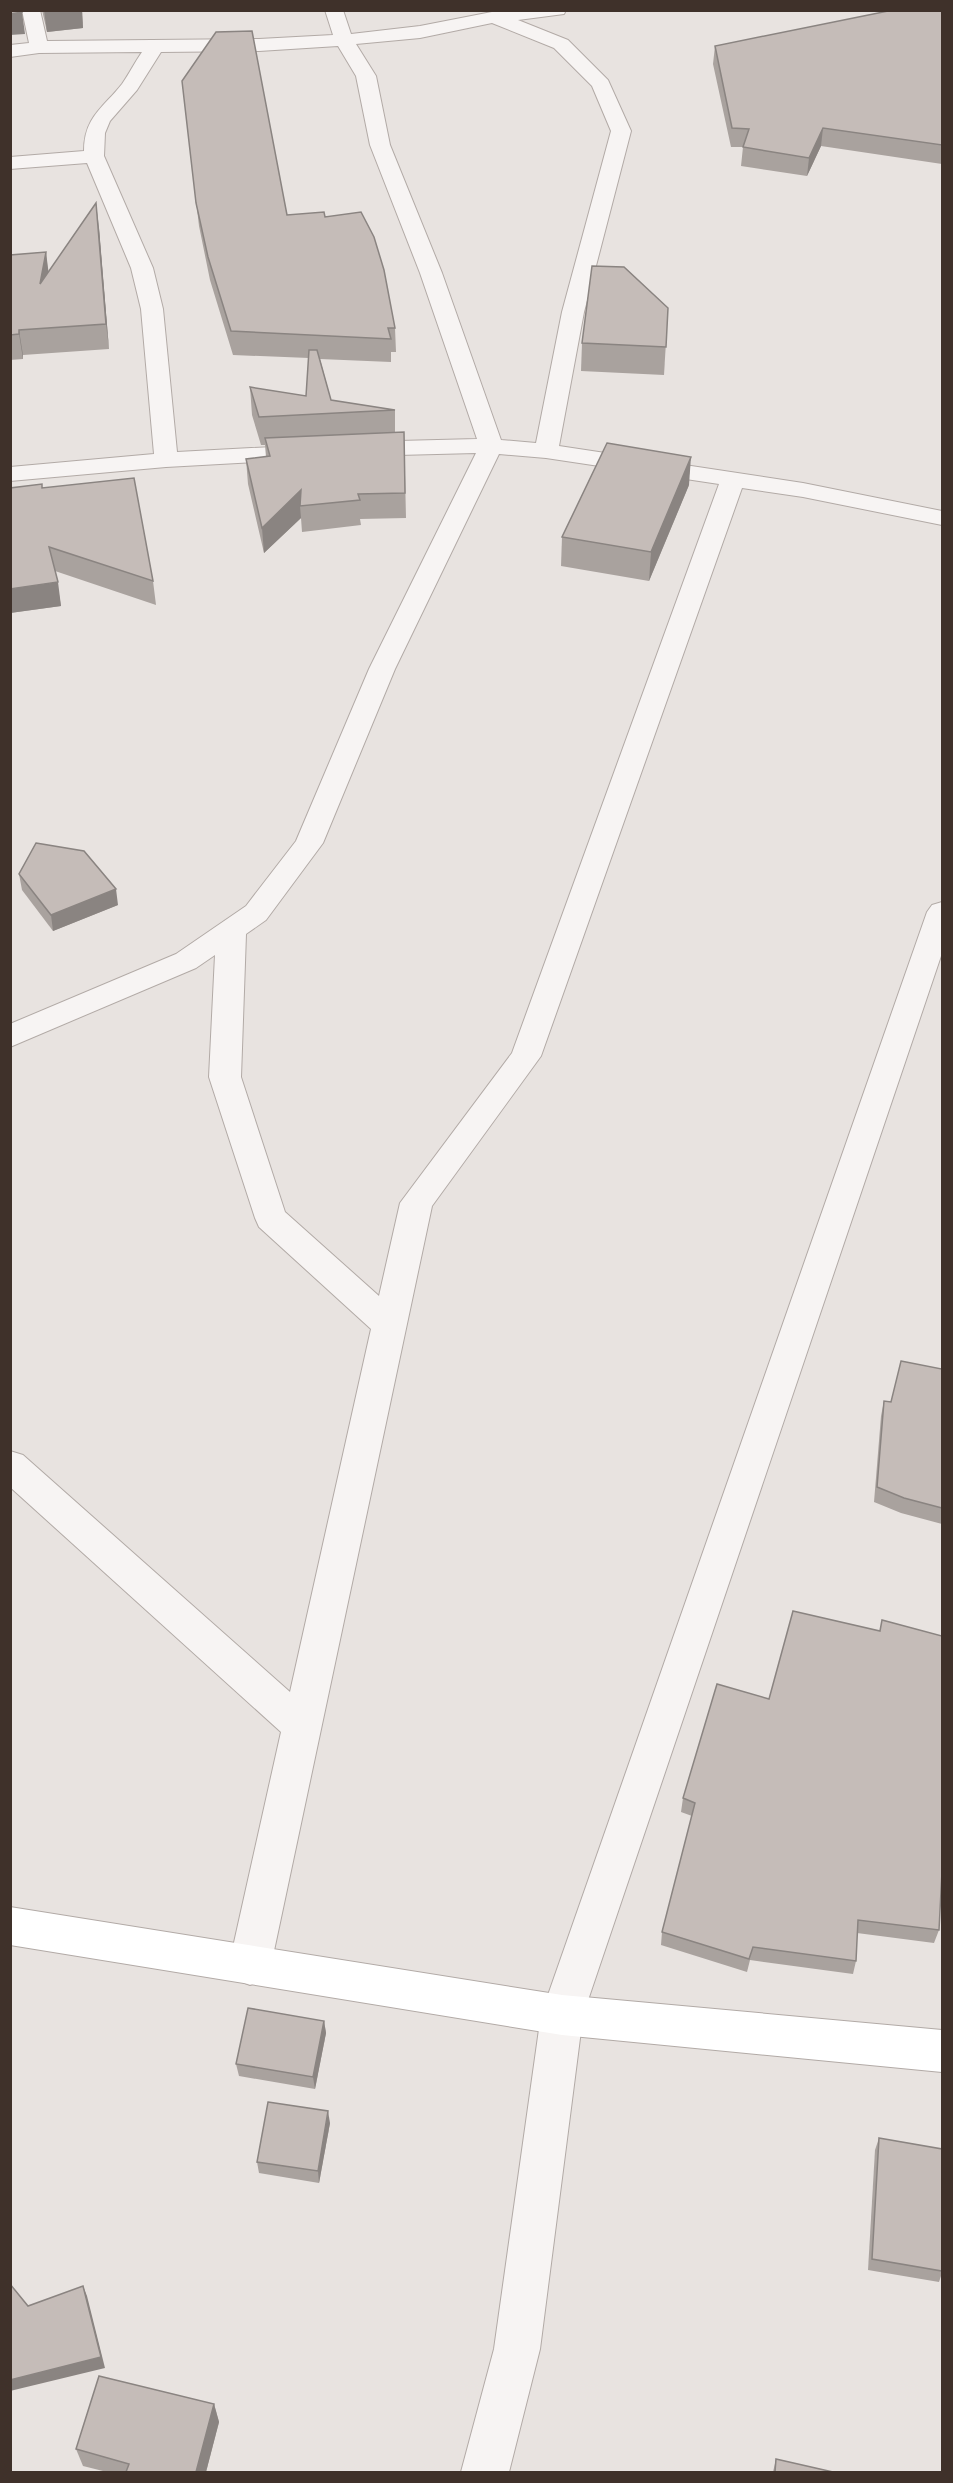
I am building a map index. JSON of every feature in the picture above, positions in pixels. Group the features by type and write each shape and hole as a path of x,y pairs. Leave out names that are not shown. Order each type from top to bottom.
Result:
{"street":[{"path":"31,10 39,47"},
{"path":"10,1036 186,961 256,913 309,843 382,669 491,446 431,273 380,145 366,76 344,40 334,10"},
{"path":"10,51 39,47 154,47 344,40 420,32 494,17 557,10"},
{"path":"494,17 561,44 601,84 621,131 573,312 546,451"},
{"path":"154,47 127,90 101,115 93,139 94,156 142,268 152,309 166,460"},
{"path":"10,163 94,156"},
{"path":"10,474 166,460 491,446 546,451 803,490 942,518"},
{"path":"250,1965 416,1203 525,1056 733,479"},
{"path":"485,2472 517,2349 562,2015 942,912"},
{"path":"231,931 225,1077 271,1218 390,1325"},
{"path":"10,1465 302,1726"},
{"path":"10,1926 562,2015 942,2051"}],"building":[{"path":"10,10 21,10 22,12 10,14"},
{"path":"893,10 942,10 942,145 823,128 809,158 743,147 749,129 732,128 715,46"},
{"path":"252,31 287,215 324,212 325,217 361,212 374,237 384,270 395,328 388,328 391,339 231,331 208,257 196,203 182,81 216,32"},
{"path":"96,203 106,324 19,330 19,334 10,335 10,255 46,252 40,284"},
{"path":"592,266 624,267 668,308 666,347 582,343"},
{"path":"309,350 317,350 331,400 395,410 259,417 250,387 306,396"},
{"path":"404,432 405,493 358,494 360,500 300,506 301,490 262,528 246,459 270,456 265,438"},
{"path":"607,443 691,457 651,552 562,537"},
{"path":"134,478 153,581 49,547 58,582 10,589 10,488 42,484 42,488"},
{"path":"36,843 84,851 116,889 51,915 19,874"},
{"path":"901,1361 942,1369 942,1508 904,1498 877,1487 884,1401 891,1402"},
{"path":"793,1611 880,1631 882,1620 942,1636 942,1872 939,1930 858,1920 856,1961 753,1947 749,1959 662,1932 695,1803 683,1798 717,1684 769,1699"},
{"path":"248,2008 324,2021 313,2077 236,2064"},
{"path":"268,2102 328,2111 318,2171 257,2162"},
{"path":"879,2138 942,2149 942,2271 872,2259"},
{"path":"10,2284 28,2306 83,2286 101,2357 10,2380"},
{"path":"99,2376 214,2404 196,2472 126,2472 129,2464 76,2449"},
{"path":"776,2459 833,2472 775,2472"}]}
